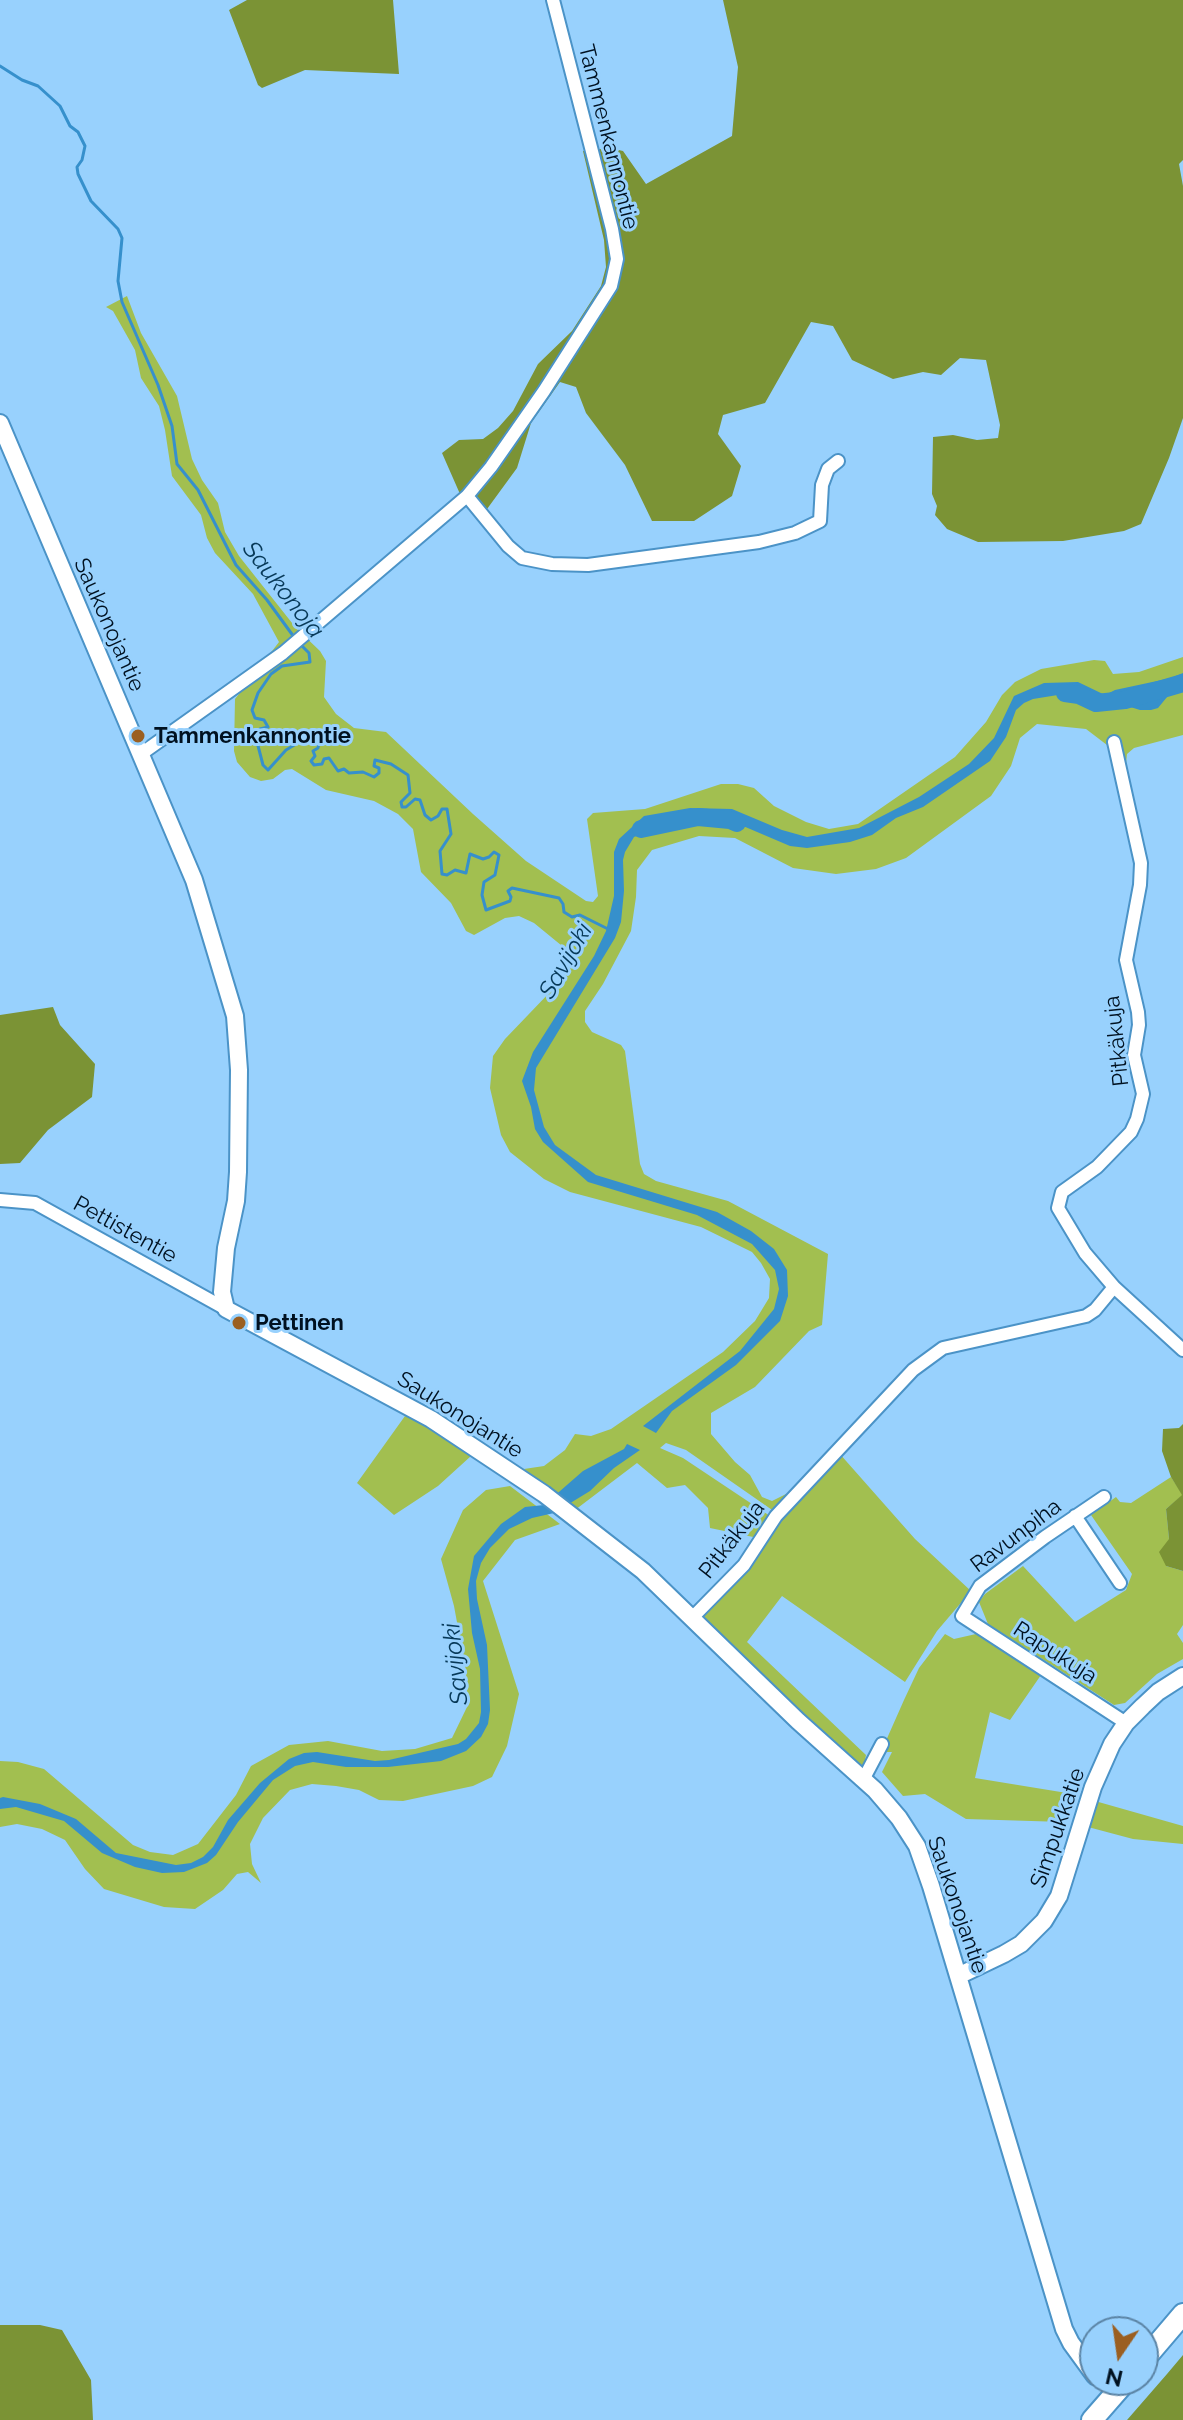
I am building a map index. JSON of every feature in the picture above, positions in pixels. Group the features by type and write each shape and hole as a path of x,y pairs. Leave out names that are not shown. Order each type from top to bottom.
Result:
{"highway":[{"path":"1159,2342 1183,2314"},
{"path":"1092,2420 1114,2396"}],"street":[{"name":"Tammenkannontie","path":"141,754 297,641 467,496 518,429 611,286 617,259 612,229 553,0"},
{"name":"Saukonojantie","path":"0,423 194,880 235,1016 239,1070 238,1172 222,1292 226,1309 431,1419 544,1494 643,1571 899,1818 917,1846 1057,2306 1071,2343 1079,2354"},
{"path":"467,496 508,546 522,558 552,564 588,565 759,542 795,533 820,521 822,485 828,469 838,461"},
{"name":"Pitkäkuja","path":"1114,742 1141,863 1126,960 1138,1012 1134,1055 1143,1094 1131,1132 1097,1167 1062,1192 1058,1202 1059,1213 1085,1253 1114,1287 1183,1350"},
{"name":"Pettistentie","path":"0,1200 35,1203 226,1309"},
{"name":"Pitkäkuja","path":"691,1619 744,1565 776,1516 924,1360 953,1344 1086,1316 1114,1287"},
{"name":"Ravunpiha","path":"962,1616 980,1586 1104,1497"},
{"path":"1075,1516 1120,1583"},
{"name":"Rapukuja","path":"962,1616 1126,1723"},
{"name":"Simpukkatie","path":"958,1976 1021,1944 1044,1921 1053,1908 1068,1870 1095,1781 1112,1744 1126,1723 1158,1692 1183,1676"},
{"path":"863,1780 882,1744"}],"green space":[{"path":"247,0 393,0 399,74 305,70 262,88 258,85 229,10"},
{"path":"723,0 1183,0 1183,160 1179,164 1183,186 1183,418 1141,524 1124,531 1063,541 978,542 947,529 935,515 937,506 932,494 933,437 998,438 1000,425 986,360 960,358 941,375 923,372 893,379 852,360 833,326 811,322 765,403 723,415 718,434 741,466 732,496 694,521 652,521 625,465 586,413 576,387 560,382 531,423 517,468 479,520 460,494 442,453 459,440 483,439 498,428 513,411 538,364 572,331 601,286 606,267 604,240 583,151 610,148 623,151 646,184 732,136 738,67"},
{"path":"127,296 141,333 177,396 192,459 218,503 225,532 239,556 296,628 320,651 326,661 324,697 336,714 354,728 386,732 526,861 586,901 593,902 598,896 587,819 593,813 645,809 721,784 738,784 754,788 774,806 806,822 829,829 858,824 955,757 1015,682 1041,669 1094,660 1105,661 1113,674 1139,672 1183,657 1183,735 1134,748 1127,754 1125,773 1116,776 1107,745 1086,729 1037,724 1020,738 1011,766 991,796 906,858 876,869 836,874 793,868 735,838 699,836 652,850 637,870 631,931 585,1011 585,1022 592,1032 621,1045 625,1051 640,1164 644,1174 656,1181 728,1201 828,1254 822,1325 809,1331 755,1387 711,1413 711,1434 750,1475 762,1497 772,1501 786,1494 789,1497 775,1512 686,1450 666,1443 660,1448 683,1458 770,1516 758,1538 710,1528 708,1508 685,1485 667,1488 637,1463 575,1510 524,1469 544,1466 565,1450 575,1434 591,1436 611,1429 723,1352 755,1321 769,1298 770,1279 752,1252 701,1227 570,1192 544,1179 510,1152 501,1135 490,1088 493,1056 551,991 571,963 572,957 567,950 534,923 519,916 505,918 474,935 466,931 451,903 421,872 413,829 398,814 374,801 326,790 292,769 273,779 261,781 250,777 237,762 234,751 235,699 279,642 253,594 215,553 201,515 172,476 159,406 141,378 135,350 113,311 106,307"},
{"path":"53,1007 60,1025 95,1064 92,1097 48,1130 20,1163 0,1164 0,1015"},
{"path":"405,1416 432,1428 471,1456 438,1486 394,1515 357,1483"},
{"path":"1183,1424 1183,1571 1166,1566 1159,1552 1169,1539 1166,1509 1182,1495 1171,1477 1162,1451 1163,1429 1179,1428"},
{"path":"839,1453 915,1539 971,1591 937,1631 905,1682 782,1596 747,1642 866,1755 864,1765 859,1766 853,1765 699,1617 774,1525"},
{"path":"1171,1477 1183,1495 1166,1509 1169,1539 1166,1566 1183,1571 1183,1625 1177,1634 1183,1643 1183,1659 1157,1674 1125,1703 1114,1705 988,1624 979,1602 1023,1566 1075,1622 1126,1590 1132,1574 1091,1515 1116,1497 1120,1502 1131,1503"},
{"path":"510,1486 560,1524 515,1540 483,1581 519,1694 507,1746 492,1777 473,1786 403,1801 379,1800 359,1790 336,1786 312,1784 290,1790 263,1818 250,1844 252,1864 261,1883 248,1872 237,1874 223,1890 195,1909 164,1907 104,1889 85,1869 65,1840 42,1829 17,1824 0,1827 0,1761 44,1769 133,1845 150,1852 173,1855 198,1844 236,1795 251,1766 289,1745 328,1741 382,1751 415,1749 452,1738 467,1707 466,1671 454,1606 441,1559 463,1510 486,1490"},
{"path":"945,1634 954,1639 976,1634 1041,1675 1010,1720 990,1712 975,1778 1073,1794 1064,1822 966,1819 925,1794 903,1796 882,1772 892,1752 881,1752 904,1700 919,1668"},
{"path":"1095,1801 1183,1826 1183,1844 1133,1839 1088,1827"},
{"path":"0,2325 40,2325 62,2330 91,2380 93,2420 0,2420"},
{"path":"1183,2355 1183,2420 1127,2420 1148,2396 1159,2396 1159,2383"}],"water":[{"path":"1183,673 1183,687 1172,691 1158,708 1151,710 1064,694 1024,703 1016,710 1006,737 990,761 923,807 896,818 872,835 850,842 807,848 790,846 736,823 709,818 666,825 634,837 623,860 621,922 615,938 536,1068 534,1090 544,1127 555,1145 596,1175 717,1212 751,1231 774,1249 787,1270 788,1296 780,1321 736,1365 672,1411 656,1433 643,1426 740,1351 774,1309 779,1289 775,1270 752,1244 697,1215 588,1182 543,1142 535,1129 522,1081 533,1052 594,956 606,931 614,896 614,852 619,839 644,816 690,808 732,809 807,837 859,828 919,797 969,764 994,738 1014,696 1044,683 1078,682 1105,695"},
{"path":"627,1444 640,1450 614,1468 590,1491 554,1513 532,1518 509,1529 490,1548 481,1563 476,1581 477,1599 487,1645 490,1710 488,1724 481,1737 466,1751 441,1761 388,1767 346,1767 313,1762 295,1766 273,1780 238,1822 216,1855 207,1863 184,1872 162,1873 135,1867 102,1853 64,1821 16,1807 0,1809 0,1798 3,1797 40,1804 76,1819 116,1853 176,1865 191,1863 213,1847 228,1820 260,1783 289,1759 317,1752 375,1761 389,1760 458,1744 479,1723 481,1712 480,1669 472,1633 468,1589 474,1556 501,1524 525,1507 544,1505 583,1471 624,1449"}],"waterway":[{"name":"Saukonoja","path":"0,66 38,86 60,106 70,126 78,132 85,146 77,167 78,174 91,201 118,229 122,238 118,281 122,302 172,426 177,464 198,490 236,565 294,637"},
{"name":"Saukonoja","path":"299,643 309,653 310,662 282,666 271,674 258,693 252,710 255,718 264,720 268,727 260,729 256,738 263,765 268,770 304,733 312,733 320,739 318,748 313,751 315,756 311,761 314,765 322,764 324,759 329,758 338,771 363,772 374,777 379,773 379,768 374,766 375,760 391,764 408,775 410,793 401,802 402,807 415,799 420,800 425,815 431,820 442,809 447,809 451,834 440,851 442,874 447,875 455,870 466,873 470,854 483,859 494,852 499,855 495,875 484,882 482,895 486,910 510,901 508,891 512,888 559,898 564,912 572,917 580,915 608,929"},
{"name":"Savijoki","path":"1065,693 1096,703 1125,700 1183,683"},
{"name":"Savijoki","path":"641,829 698,817 737,823"}],"place":[{"name":"Tammenkannontie","path":"138,736"},
{"name":"Pettinen","path":"239,1323"}]}
